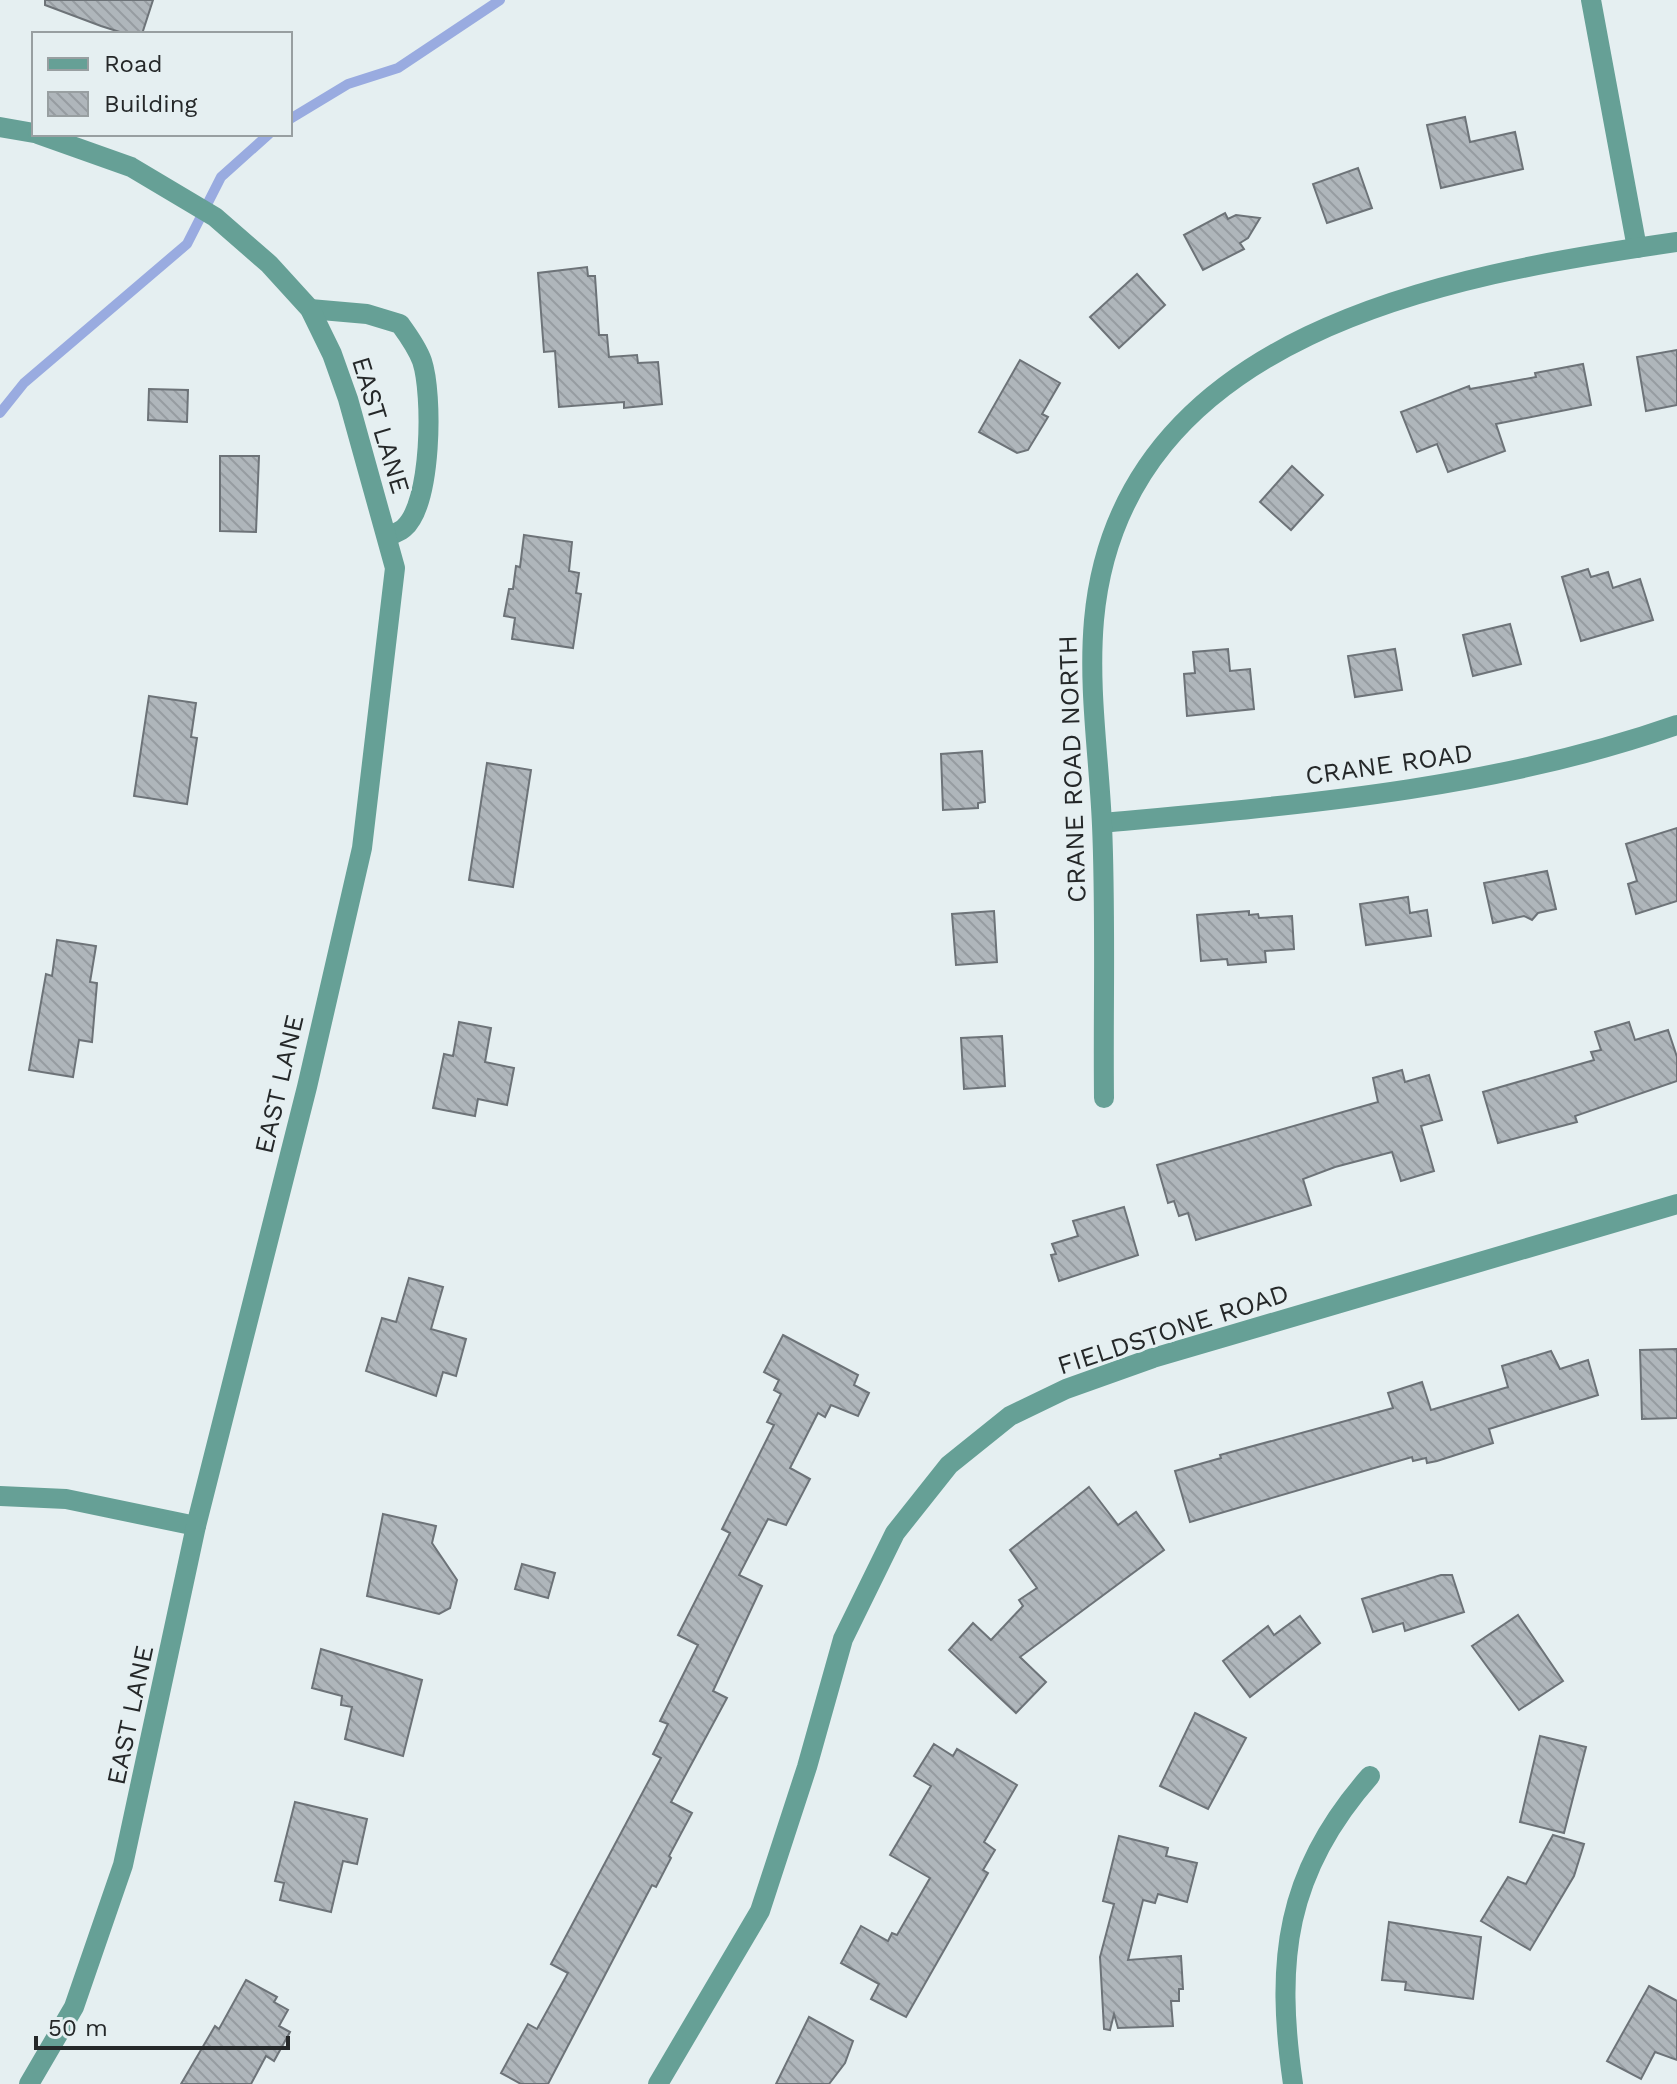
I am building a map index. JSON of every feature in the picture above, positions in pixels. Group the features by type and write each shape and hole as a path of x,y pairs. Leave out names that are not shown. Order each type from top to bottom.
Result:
{"street":[{"path":"1591,0 1637,248"},
{"name":"EAST LANE","path":"0,127 32,133"},
{"name":"EAST LANE","path":"29,2084 74,2007 123,1865 196,1526 307,1087 362,848 395,568 348,399 332,354 310,309 269,264 207,213 131,167 42,136"},
{"name":"CRANE ROAD NORTH","path":"1104,1098 1102,823 1093,720 1094,618 1118,516 1138,478 1165,441 1242,374 1296,339 1430,288 1677,242"},
{"path":"310,309 367,314 400,324 422,361 428,397 427,461 420,493 405,528 388,537"},
{"name":"CRANE ROAD","path":"1102,823 1430,788 1538,767 1677,725"},
{"name":"FIELDSTONE ROAD","path":"658,2084 760,1911 807,1767 843,1639 895,1533 949,1465 1010,1416 1066,1389 1153,1358 1677,1204"},
{"path":"0,1496 66,1499 196,1526"},
{"path":"1293,2084 1285,2000 1287,1942 1296,1901 1315,1851 1338,1812 1370,1776"}],"building":[{"path":"45,0 153,0 143,32 120,32 45,5"},
{"path":"1465,117 1470,142 1515,132 1523,169 1441,188 1427,125"},
{"path":"1358,168 1372,208 1327,223 1313,184"},
{"path":"1225,213 1228,219 1236,215 1260,218 1248,238 1240,243 1244,249 1203,270 1184,235"},
{"path":"587,267 588,276 595,276 599,335 607,335 609,357 637,355 638,363 658,362 662,404 624,408 624,402 559,407 555,351 544,352 538,273"},
{"path":"1137,274 1165,305 1119,348 1090,317"},
{"path":"1677,350 1677,405 1646,411 1637,357"},
{"path":"1020,360 1060,383 1042,414 1048,417 1028,450 1017,453 979,432"},
{"path":"1583,364 1591,405 1496,424 1505,451 1448,472 1437,444 1417,452 1401,412 1469,386 1470,389 1536,377 1535,373"},
{"path":"149,389 188,390 187,422 148,420"},
{"path":"220,456 259,456 256,532 220,531"},
{"path":"1292,466 1323,495 1291,530 1260,502"},
{"path":"524,535 572,542 569,571 579,573 576,593 581,594 573,648 512,639 515,618 504,616 509,589 513,589 516,566 520,567"},
{"path":"1588,569 1591,577 1608,572 1613,588 1640,579 1653,620 1581,641 1562,577"},
{"path":"1510,624 1521,664 1473,676 1463,635"},
{"path":"1228,649 1230,671 1250,669 1254,709 1187,716 1184,674 1195,673 1193,652"},
{"path":"1395,649 1402,690 1355,697 1348,656"},
{"path":"149,696 196,703 191,737 197,738 187,804 134,796"},
{"path":"982,751 985,802 978,803 978,808 943,810 941,754"},
{"path":"487,763 531,770 513,887 469,880"},
{"path":"1677,828 1677,901 1636,914 1628,884 1637,881 1626,844"},
{"path":"1547,871 1556,909 1538,913 1532,920 1524,916 1493,923 1484,883"},
{"path":"1408,897 1410,913 1427,910 1431,936 1366,945 1360,904"},
{"path":"994,911 997,962 956,965 952,914"},
{"path":"1249,911 1249,915 1258,914 1259,918 1292,916 1294,949 1265,951 1266,962 1228,965 1227,959 1201,961 1197,915"},
{"path":"57,940 96,946 90,982 97,983 92,1042 79,1040 73,1077 29,1070 46,974 52,976"},
{"path":"459,1022 491,1028 485,1062 514,1068 507,1105 478,1099 475,1116 433,1108 444,1054 453,1056"},
{"path":"1629,1022 1635,1040 1668,1030 1677,1057 1677,1081 1575,1116 1577,1122 1498,1143 1483,1092 1594,1060 1591,1052 1601,1050 1595,1032"},
{"path":"1002,1036 1005,1086 964,1089 961,1038"},
{"path":"1402,1070 1405,1082 1429,1075 1442,1120 1421,1126 1434,1171 1401,1181 1392,1152 1335,1167 1303,1179 1311,1205 1196,1240 1188,1213 1179,1216 1174,1201 1168,1203 1157,1165 1378,1102 1373,1078"},
{"path":"1124,1207 1138,1255 1059,1281 1051,1255 1056,1254 1052,1244 1078,1236 1073,1221"},
{"path":"409,1278 443,1287 431,1329 466,1339 456,1376 443,1372 436,1396 366,1371 382,1318 396,1322"},
{"path":"783,1335 858,1375 854,1385 869,1393 858,1416 831,1405 825,1417 818,1413 790,1468 810,1479 786,1525 768,1519 739,1575 762,1586 713,1691 727,1698 671,1802 692,1813 656,1887 652,1885 548,2084 521,2084 501,2073 528,2024 537,2029 568,1973 551,1964 661,1758 653,1754 668,1724 660,1721 698,1645 678,1635 730,1533 722,1529 774,1425 767,1422 781,1394 774,1390 779,1380 764,1372"},
{"path":"1677,1349 1677,1418 1642,1419 1640,1350"},
{"path":"1551,1351 1560,1369 1588,1360 1598,1395 1489,1429 1493,1443 1437,1461 1427,1463 1426,1458 1413,1461 1412,1457 1190,1522 1175,1471 1221,1458 1220,1455 1393,1408 1388,1393 1422,1382 1431,1410 1508,1387 1502,1366"},
{"path":"1089,1487 1118,1525 1136,1512 1164,1550 1020,1657 1046,1682 1016,1713 949,1650 973,1623 991,1640 1023,1606 1019,1600 1037,1588 1010,1550"},
{"path":"383,1514 436,1526 432,1543 457,1580 450,1608 439,1614 367,1596"},
{"path":"522,1564 555,1573 548,1598 515,1589"},
{"path":"1441,1575 1452,1575 1464,1612 1405,1631 1403,1623 1373,1632 1362,1599"},
{"path":"1518,1615 1563,1681 1519,1710 1472,1646"},
{"path":"1300,1616 1320,1643 1250,1697 1223,1661 1268,1626 1274,1635"},
{"path":"321,1649 422,1680 403,1756 345,1739 352,1707 341,1705 342,1696 312,1688"},
{"path":"1195,1713 1246,1738 1208,1809 1160,1786"},
{"path":"1540,1736 1586,1747 1564,1833 1520,1822"},
{"path":"934,1744 953,1756 957,1749 1017,1785 984,1842 995,1850 983,1870 988,1873 906,2017 871,1999 879,1984 841,1963 861,1926 888,1941 892,1933 897,1935 930,1878 890,1855 931,1786 914,1776"},
{"path":"295,1802 367,1819 357,1864 343,1861 331,1912 280,1900 284,1883 275,1881"},
{"path":"1553,1835 1584,1844 1574,1876 1530,1950 1481,1921 1508,1877 1526,1884"},
{"path":"1119,1836 1168,1848 1166,1856 1197,1863 1187,1902 1158,1894 1155,1903 1143,1900 1128,1960 1181,1956 1183,1989 1179,1989 1179,2001 1171,2001 1173,2026 1118,2028 1114,2014 1110,2030 1104,2029 1100,1957 1114,1904 1103,1901"},
{"path":"1389,1922 1481,1937 1473,1999 1405,1990 1406,1982 1382,1980"},
{"path":"246,1980 277,1997 274,2002 288,2010 279,2026 290,2032 274,2061 266,2056 251,2084 181,2084 215,2026 219,2029"},
{"path":"1649,1986 1677,2001 1677,2060 1655,2052 1641,2079 1607,2061"},
{"path":"809,2017 853,2041 845,2063 829,2084 776,2084"}],"waterway":[{"path":"292,118 348,84 398,68 500,0"},
{"path":"0,413 24,383 187,244 221,177 267,136"}]}
